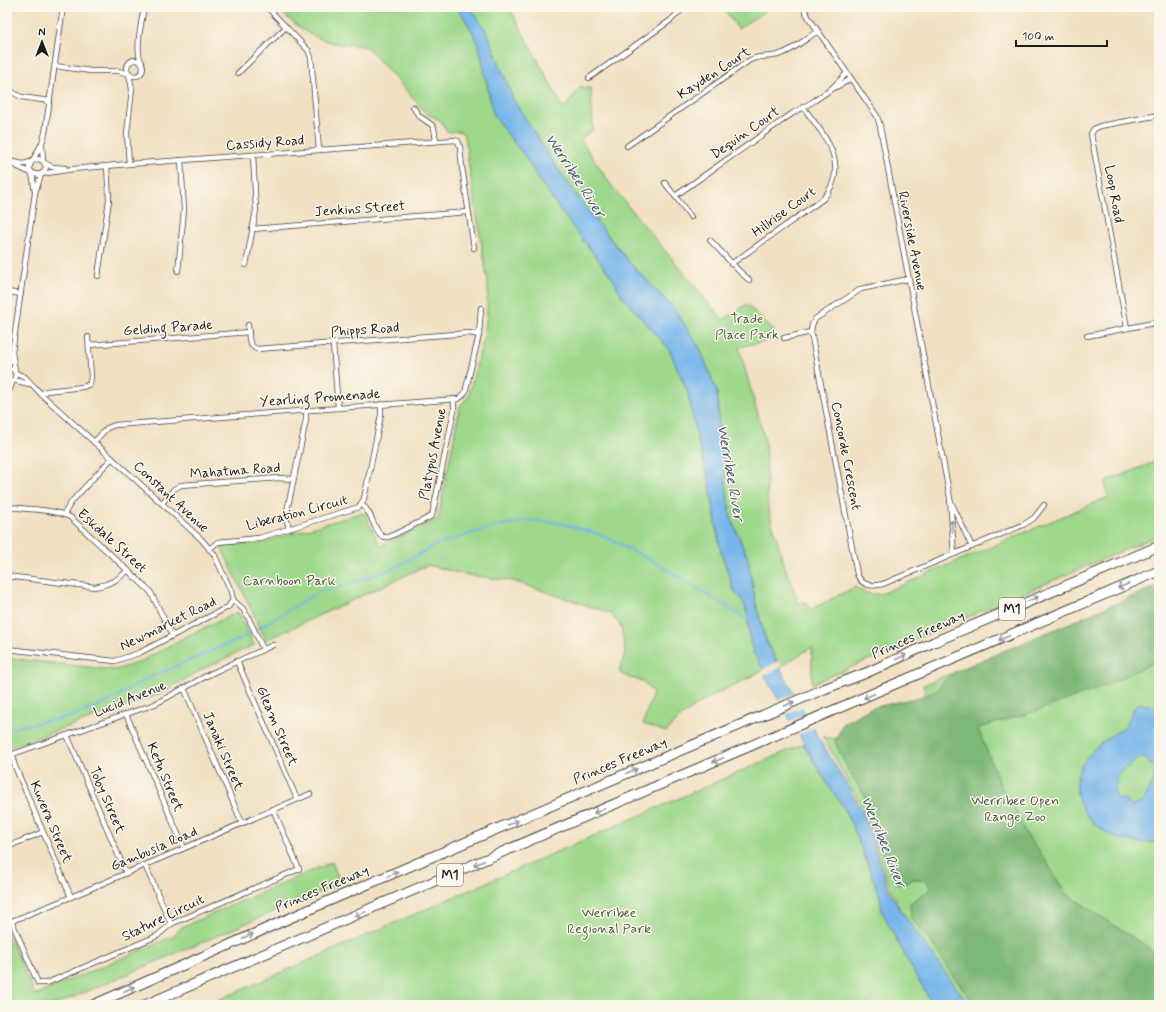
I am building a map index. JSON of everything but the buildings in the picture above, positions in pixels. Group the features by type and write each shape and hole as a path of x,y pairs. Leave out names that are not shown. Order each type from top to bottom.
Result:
{"highway":[{"name":"Princes Freeway","path":"93,1005 317,906 824,689 866,673 934,642 1159,546"},
{"name":"M1","path":"145,1005 1159,571"}],"street":[{"path":"35,194 32,173 29,168 42,143 45,133 63,7"},
{"path":"132,90 144,69 139,58 138,47 144,7"},
{"path":"267,7 308,50 311,58 319,150"},
{"path":"590,78 671,20 682,7"},
{"name":"Riverside Avenue","path":"805,7 805,11 809,18 878,120 950,498 954,554"},
{"path":"238,73 286,27"},
{"name":"Kayden Court","path":"627,146 750,60 760,56 785,53 818,31"},
{"path":"129,164 126,133 132,90 127,67 138,47"},
{"path":"55,66 91,71 112,70 120,68 136,60 142,63"},
{"path":"112,70 134,76 140,75"},
{"name":"Dequin Court","path":"830,90 847,73"},
{"name":"Dequin Court","path":"675,196 803,107 830,90 851,80"},
{"path":"7,89 21,97 50,101"},
{"path":"413,107 419,116 432,124 436,141"},
{"name":"Hillrise Court","path":"732,264 823,199 829,192 836,171 833,153 828,143 803,107"},
{"name":"Loop Road","path":"1127,328 1091,134 1094,129 1100,126 1159,115"},
{"name":"Cassidy Road","path":"41,174 73,169 129,164 453,140 458,141 460,147 468,212"},
{"path":"15,372 10,368 7,368 12,353 35,194 41,174 45,171 42,143"},
{"path":"246,265 256,210 253,155"},
{"path":"8,160 18,164 32,162 38,159 44,162"},
{"path":"8,160 14,165 36,175 41,174"},
{"path":"178,271 184,210 181,160"},
{"name":"Cassidy Road","path":"44,162 52,167 73,169"},
{"path":"98,276 109,200 107,166"},
{"path":"665,183 691,217"},
{"path":"468,212 474,248"},
{"name":"Jenkins Street","path":"252,229 468,212"},
{"path":"710,240 749,280"},
{"path":"784,338 811,332 815,319 855,292 866,287 908,280"},
{"path":"7,292 21,294"},
{"path":"454,399 461,397 465,393 479,335 481,308"},
{"path":"1087,336 1159,322"},
{"path":"248,325 249,332"},
{"name":"Phipps Road","path":"249,332 250,344 253,347 261,349 469,333 479,335"},
{"name":"Gelding Parade","path":"89,345 249,332"},
{"name":"Concorde Crescent","path":"811,332 857,574 859,579 864,583 870,586 877,585 972,547 1023,525 1034,518 1044,506"},
{"path":"41,394 46,391 83,387 90,384 91,376 88,337"},
{"path":"333,344 338,408"},
{"path":"7,396 13,380 16,377 12,353"},
{"name":"Constant Avenue","path":"15,372 25,377 41,394 201,539 214,554 231,591 233,600 243,609 263,649"},
{"path":"7,381 13,380 31,384"},
{"name":"Yearling Promenade","path":"94,442 107,428 115,425 454,399"},
{"name":"Platypus Avenue","path":"361,504 369,511 379,533 383,537 389,537 432,516 454,411 454,399"},
{"name":"Liberation Circuit","path":"209,549 218,542 259,538 354,509 361,504 364,499 381,415 381,404"},
{"path":"289,529 286,516 306,420 306,410"},
{"path":"64,514 72,501 112,458"},
{"name":"Mahatma Road","path":"162,503 174,489 181,485 279,478 293,479"},
{"name":"Riverside Avenue","path":"950,498 972,547"},
{"name":"Eskdale Street","path":"7,507 64,514 70,517 150,591 172,635"},
{"path":"7,576 95,587 101,586 115,579 128,570"},
{"name":"Newmarket Road","path":"7,648 13,650 115,661 140,653 228,607 233,600"},
{"name":"Lucid Avenue","path":"13,754 155,704 210,674 273,645"},
{"name":"Gleam Street","path":"237,662 297,799"},
{"name":"Janaki Street","path":"184,688 242,823"},
{"name":"Ketu Street","path":"126,714 184,848"},
{"name":"Toby Street","path":"67,735 126,873"},
{"name":"Kuvera Street","path":"13,754 14,764 72,897"},
{"name":"Gambusia Road","path":"9,923 310,794"},
{"name":"Stature Circuit","path":"9,923 38,983 47,983 157,936 171,924 299,869 273,810"},
{"path":"7,847 43,832"},
{"path":"146,864 171,924"}],"green space":[{"name":"Carnboon Park","path":"277,7 455,7 461,13 473,32 480,50 493,113 524,155 563,214 614,280 622,296 669,349 688,393 697,438 709,479 720,548 734,591 744,603 747,613 750,641 764,670 699,704 676,721 666,732 643,724 653,693 645,683 621,674 619,671 625,653 621,626 610,613 513,581 467,575 428,565 266,640 222,549 224,546 261,543 361,513 365,514 380,546 438,519 460,406 468,397 484,337 488,283 466,142 463,133 459,131 449,132 445,129 441,121 426,113 368,48 362,46 343,45 314,36 290,20"},
{"name":"Trade Place Park","path":"470,7 509,7 564,109 581,86 584,88 591,88 593,130 580,139 614,189 723,320 747,304 772,329 774,340 739,347 765,440 768,509 785,567 799,604 806,602 810,610 855,587 868,593 883,593 1108,497 1105,482 1159,460 1159,535 812,684 812,647 780,667 765,638 756,604 748,559 730,515 719,430 717,392 700,348 674,309 630,263 583,204 555,165 513,99 488,34"},
{"path":"723,7 771,7 738,29"},
{"path":"1159,585 1159,660 1095,690 1037,711 978,728 1001,787 1016,810 1025,832 1046,861 1065,893 1143,944 1159,957 1159,1005 975,1005 930,941 911,918 910,903 931,889 926,880 912,879 904,885 897,884 878,841 873,818 865,796 848,770 835,742 843,723 871,708 924,696 937,690 947,678 961,669"},
{"name":"Werribee Open Range Zoo","path":"1159,587 1159,1005 207,1005 803,744 828,785 843,806 880,896 883,911 897,900 890,889 865,812 823,737 846,740 922,700 925,691 923,685"},
{"path":"238,612 254,645 203,669 155,696 7,748 7,658 115,670 140,662 187,636"},
{"path":"332,862 341,883 55,1005 7,1005 7,932 35,995 174,936 182,927"}],"water":[{"name":"Werribee River","path":"455,7 470,7 488,34 513,99 555,165 583,204 630,263 674,309 700,348 717,392 719,430 730,515 748,559 756,604 765,638 770,650 820,740 863,812 888,889 906,918 969,1005 933,1005 906,958 882,911 880,896 843,806 828,785 766,678 764,670 754,654 750,641 747,613 744,603 734,591 720,548 709,479 697,438 688,393 669,349 622,296 614,280 563,214 524,155 493,113 480,50 473,32 461,13"},
{"path":"1139,703 1155,707 1159,711 1159,842 1128,841 1113,836 1102,830 1085,812 1079,802 1077,791 1077,779 1081,767 1087,757 1110,736 1125,726","holes":["1140,758 1145,758 1155,768 1153,782 1141,803 1132,806 1123,798 1120,800 1116,798 1115,790 1117,781 1125,767 1128,768 1134,761"]}],"pier":[{"path":"779,661 782,666 763,676 762,670"},
{"path":"796,693 804,706 784,715 776,701"},
{"path":"808,713 815,727 796,736 788,722"}],"waterway":[{"path":"7,729 73,716 108,702 146,679 240,639 319,592 352,583 394,568 436,545 486,529 527,520 560,523 602,535 660,565 748,620"}],"park label":[{"name":"Werribee Regional Park","path":"609,922"}]}
